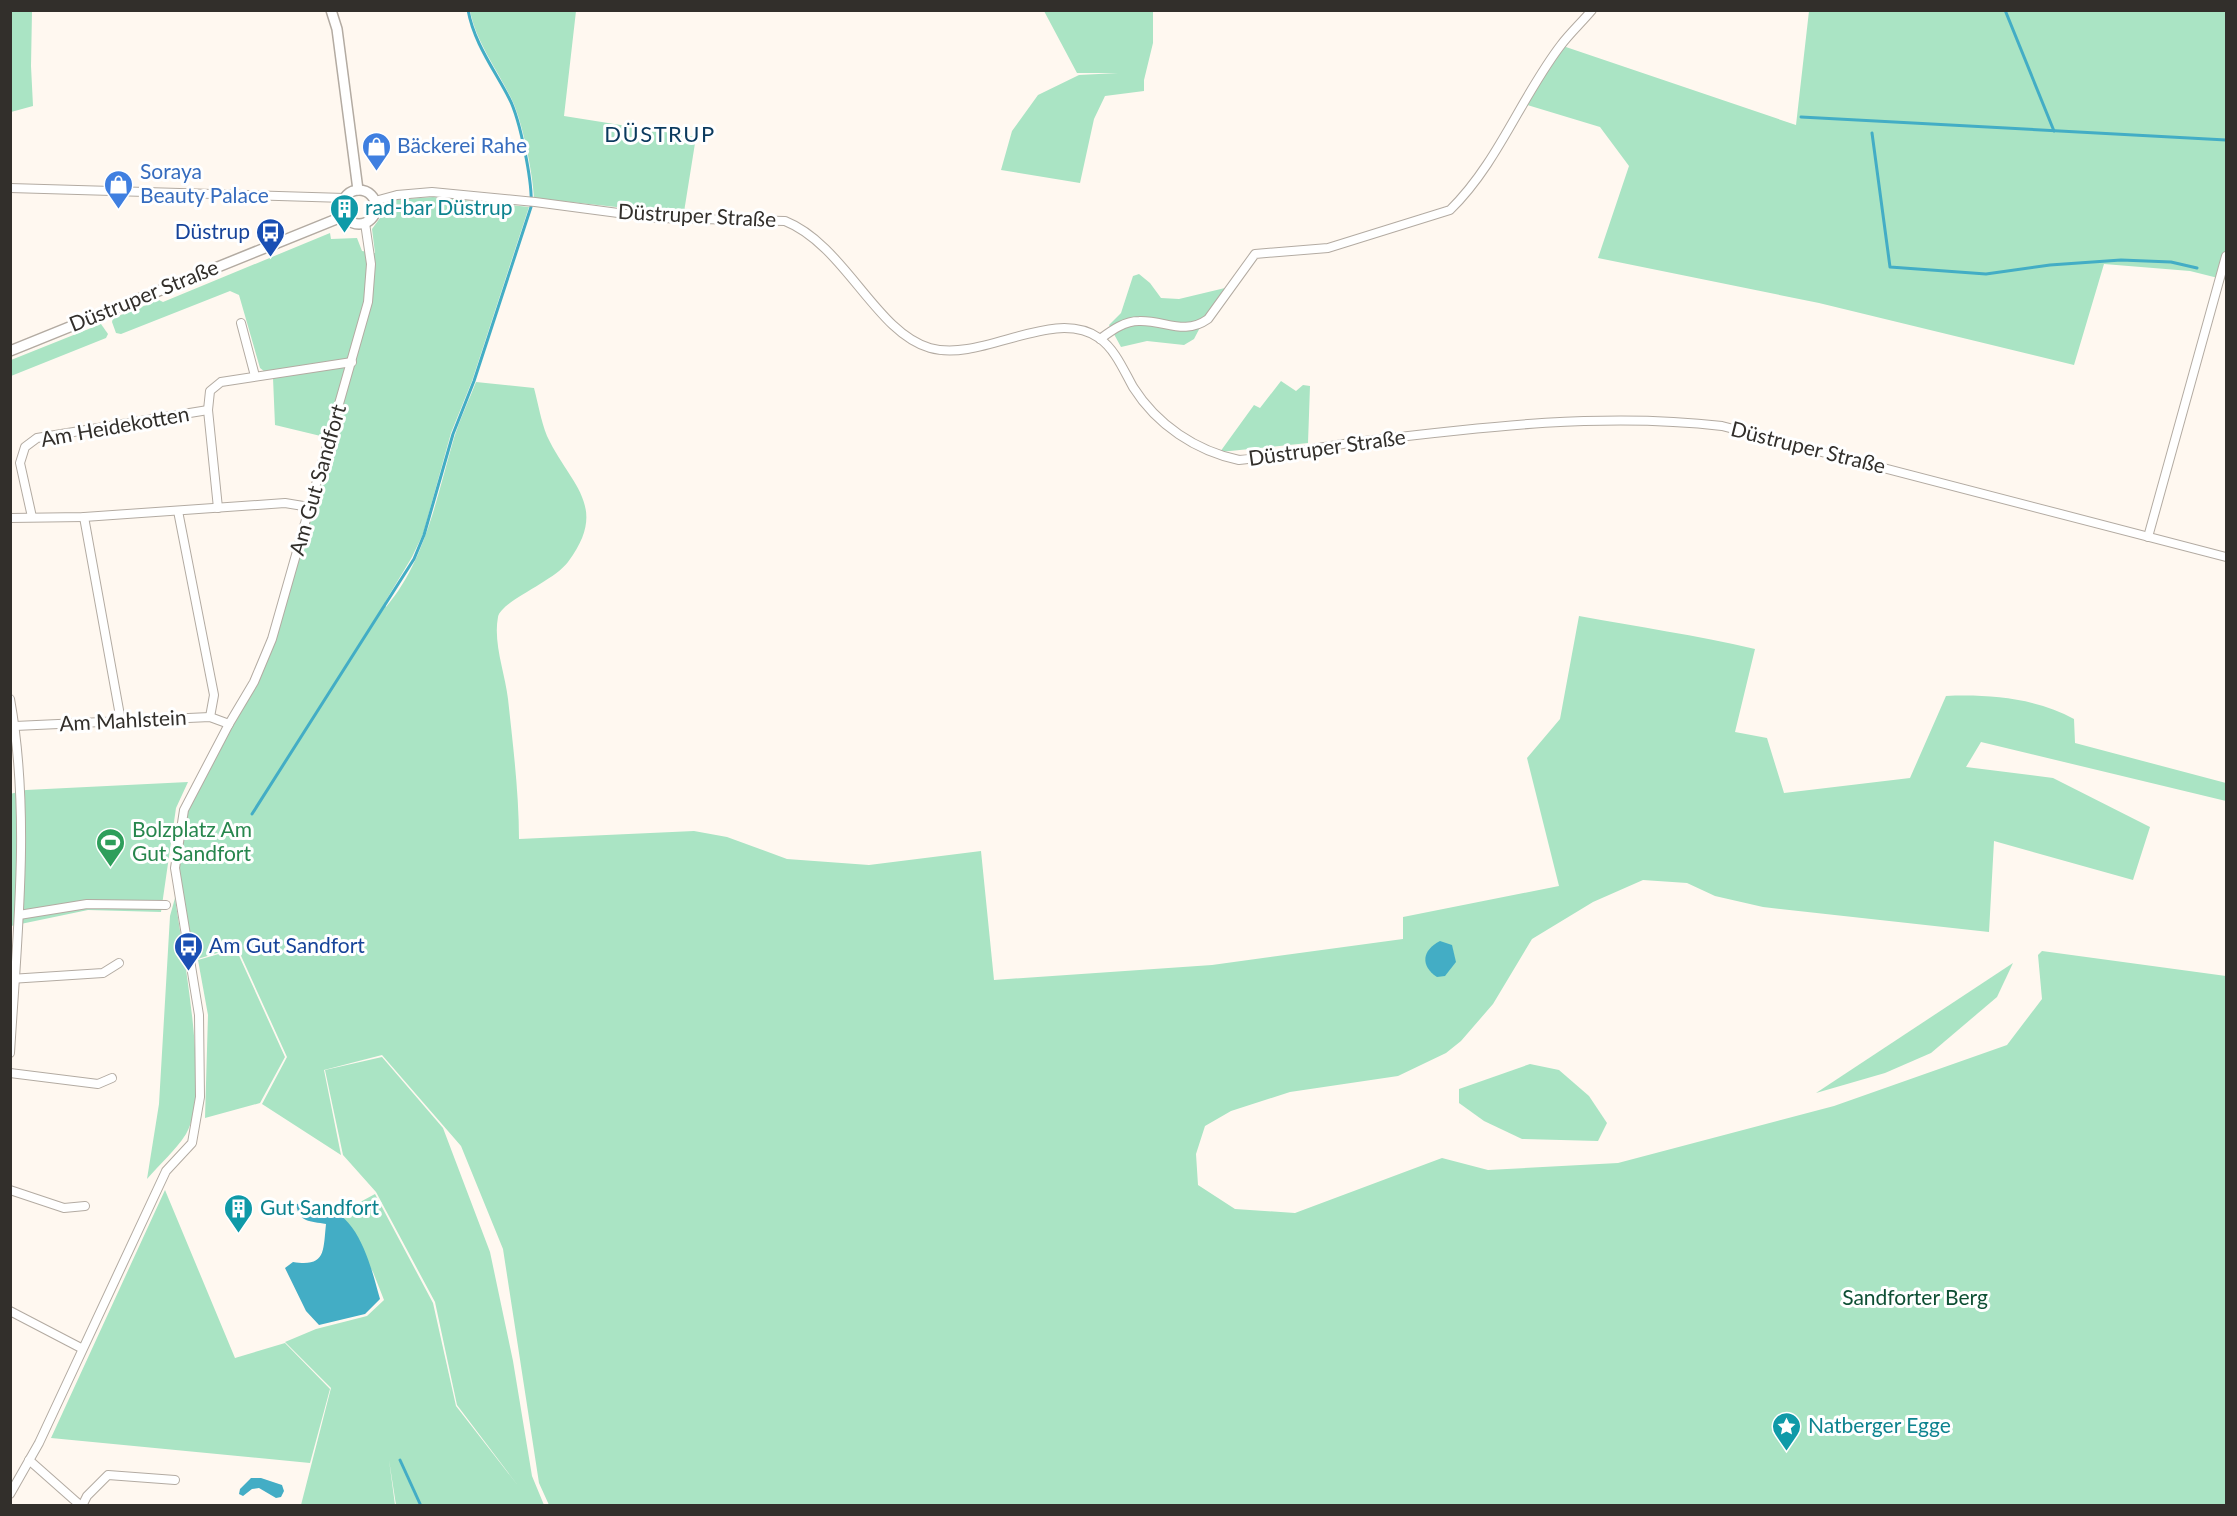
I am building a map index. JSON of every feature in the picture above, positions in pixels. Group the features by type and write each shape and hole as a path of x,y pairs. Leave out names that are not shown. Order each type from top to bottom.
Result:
{"street":[{"path":"331,10 337,29 358,190"},
{"path":"1100,339 1123,324 1138,321 1184,329 1198,326 1208,319 1255,254 1328,248 1450,210 1461,199 1502,141 1560,45 1592,10"},
{"path":"10,188 345,198 358,190 368,193 375,201 373,216 365,223 351,222 344,216 342,207 345,198"},
{"name":"Düstruper Straße","path":"375,201 397,195 432,192 531,201 666,218 785,220 802,227 821,242 903,333 916,343 932,349 952,351 1046,330 1083,331 1100,339 1112,352 1141,399 1166,425 1195,445 1219,456 1239,460 1364,441 1506,427 1604,420 1667,419 1722,426 2226,557"},
{"name":"Düstruper Straße","path":"10,351 344,216"},
{"name":"Am Gut Sandfort","path":"10,1494 29,1460 166,1171 192,1143 197,1126 200,1097 199,1015 175,868 184,810 254,682 272,639 352,362 371,283 365,223"},
{"path":"2148,537 2226,256"},
{"path":"240,323 255,376"},
{"name":"Am Heidekotten","path":"218,508 208,410 210,391 221,382 352,362"},
{"name":"Am Heidekotten","path":"32,517 20,463 25,447 37,438 208,410"},
{"path":"10,518 84,517 285,503 309,507"},
{"path":"178,510 214,695 210,717"},
{"path":"84,517 121,721"},
{"path":"10,699 15,726 20,807 19,915 13,979 10,1053"},
{"name":"Am Mahlstein","path":"15,726 210,717 229,724"},
{"path":"19,915 87,904 166,904"},
{"path":"13,979 103,973 119,963"},
{"path":"10,1073 98,1084 112,1078"},
{"path":"10,1190 64,1208 85,1206"},
{"path":"10,1311 81,1348"},
{"path":"29,1460 81,1506 87,1496 108,1475 175,1480"}],"green space":[{"path":"11,10 32,11 33,106 11,112"},
{"path":"470,11 576,11 564,116 696,137 684,212 680,214 534,198 532,175 515,107 482,45"},
{"path":"1044,11 1153,11 1153,43 1144,80 1144,91 1105,96 1094,119 1080,183 1001,170 1012,131 1038,95 1079,75 1118,73 1077,73"},
{"path":"1809,11 2226,11 2226,280 2190,271 2104,264 2074,365 1819,303 1598,258 1629,166 1600,127 1524,104 1560,45 1796,125"},
{"name":"Sandforter Berg","path":"433,197 529,207 472,381 451,433 423,534 385,602 386,607 400,589 421,548 454,438 476,382 534,388 547,436 582,496 586,510 586,526 580,543 568,562 551,577 508,604 498,617 498,648 508,699 519,839 694,831 727,837 787,859 869,865 981,851 994,980 1212,965 1403,939 1403,917 1559,886 1527,758 1560,719 1579,616 1755,649 1735,732 1767,738 1784,793 1910,778 1946,696 1995,697 2044,706 2074,719 2075,743 2226,783 2226,801 1981,742 1966,767 2053,778 2150,827 2133,880 1994,841 1989,932 1763,907 1715,896 1687,883 1643,880 1593,902 1532,939 1493,1004 1461,1041 1446,1053 1398,1076 1290,1092 1231,1111 1205,1126 1196,1154 1198,1185 1235,1209 1295,1213 1442,1158 1488,1170 1618,1163 1834,1106 2007,1045 2042,999 2038,955 2042,951 2226,976 2226,1505 549,1505 539,1483 503,1249 461,1146 382,1055 324,1070 341,1155 262,1104 287,1057 237,947 191,961 175,868 184,810 272,639 329,438 275,425 273,378 260,368 239,295 230,291 121,334 116,333 112,322 113,318 159,300 163,302 330,233 331,239 357,238 362,251 375,253 372,229 393,200"},
{"path":"1139,274 1150,283 1161,298 1179,299 1225,288 1207,314 1194,339 1184,345 1147,341 1121,347 1109,325 1121,313 1133,276"},
{"path":"101,324 108,334 106,338 11,376 11,360"},
{"path":"1281,381 1296,391 1303,385 1310,386 1308,443 1220,452 1254,405 1260,408"},
{"path":"188,782 176,808 161,912 88,910 11,926 10,794 26,790"},
{"path":"175,898 192,1020 196,1087 193,1114 186,1134 147,1179 159,1104 170,916"},
{"path":"236,949 285,1057 260,1103 205,1118 208,1015 198,960"},
{"path":"2013,963 1997,997 1931,1053 1885,1073 1816,1093"},
{"path":"382,1057 443,1128 490,1252 513,1361 532,1476 544,1505 396,1505 389,1460 395,1505 301,1505 331,1388 285,1342 316,1329 367,1316 384,1300 373,1272 336,1215 375,1194 433,1303 456,1406 519,1487 457,1405 435,1302 376,1192 343,1155 325,1070"},
{"path":"1530,1064 1559,1070 1589,1096 1607,1123 1598,1141 1522,1139 1484,1121 1459,1103 1459,1089"},
{"path":"165,1190 235,1358 285,1343 330,1389 310,1463 51,1438"}],"water":[{"path":"1440,941 1452,945 1456,962 1445,976 1437,977 1428,968 1425,958 1430,949"},
{"path":"313,1203 341,1215 351,1226 366,1253 380,1299 365,1314 319,1325 306,1311 285,1268 293,1262 312,1262 321,1255 326,1224 303,1218 296,1204"},
{"path":"251,1478 261,1478 282,1485 284,1491 281,1497 276,1498 259,1488 252,1489 243,1496 239,1494 240,1489"}],"waterway":[{"path":"252,814 414,559 424,535 453,434 474,381 531,207 528,168 513,108 480,45 468,10"},
{"path":"2005,10 2054,131"},
{"path":"1801,117 2226,140"},
{"path":"1872,133 1890,267 1986,274 2050,265 2121,260 2171,262 2197,268"},
{"path":"400,1460 421,1506"}],"place":[{"name":"Bäckerei Rahe","path":"376,172"},
{"name":"Soraya Beauty Palace","path":"119,210"},
{"name":"rad-bar Düstrup","path":"344,234"},
{"name":"Düstrup","path":"271,258"},
{"name":"Bolzplatz Am Gut Sandfort","path":"111,868"},
{"name":"Am Gut Sandfort","path":"188,972"},
{"name":"Gut Sandfort","path":"239,1234"},
{"name":"Natberger Egge","path":"1787,1452"}],"district":[{"name":"DÜSTRUP","path":"660,134"}]}
